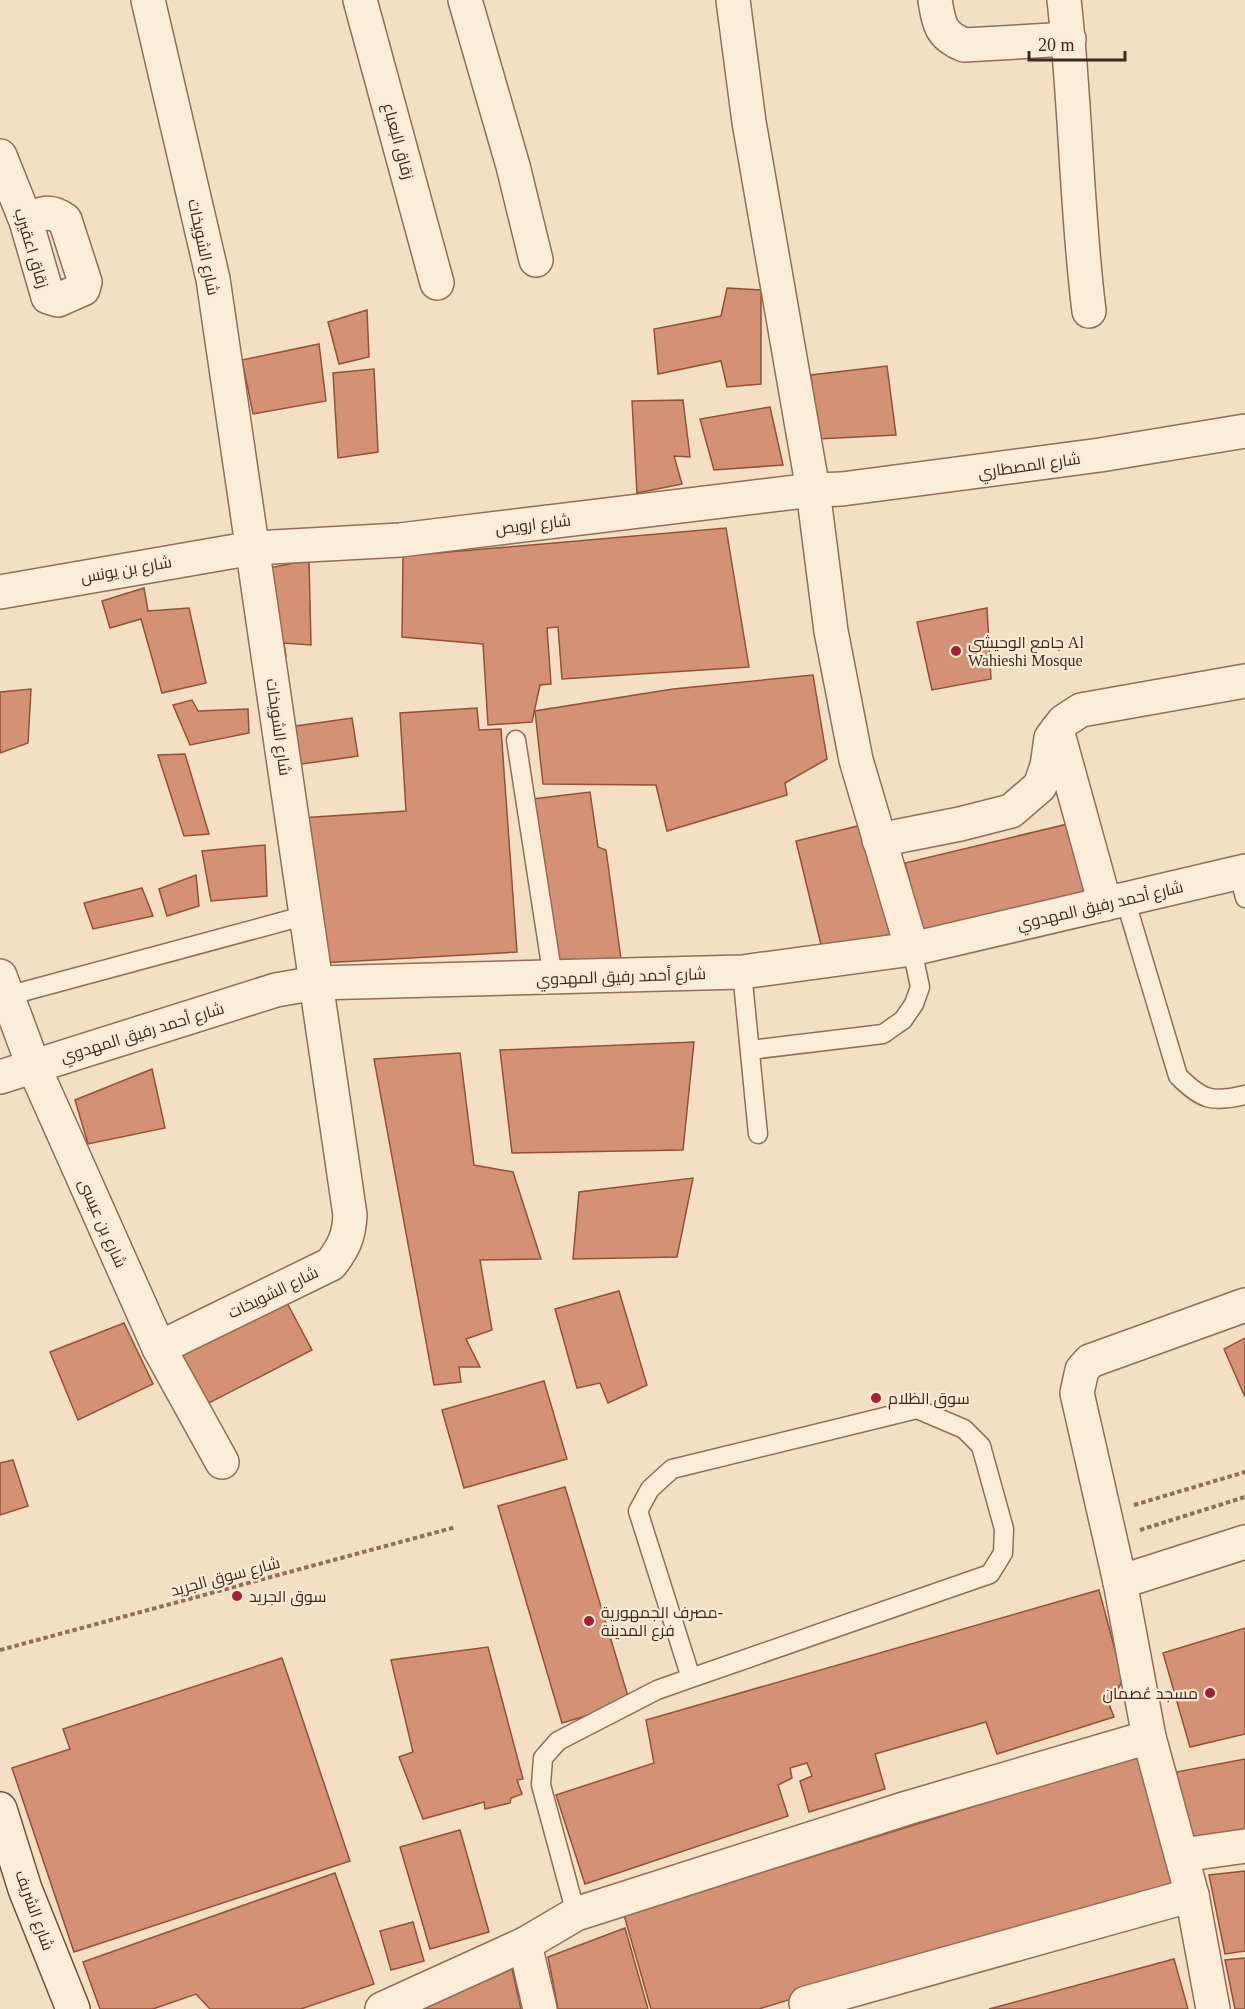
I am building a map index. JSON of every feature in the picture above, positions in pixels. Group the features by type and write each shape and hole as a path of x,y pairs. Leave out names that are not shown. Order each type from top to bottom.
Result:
{"street":[{"name":"شارع الشويخات","path":"148,0 213,279 350,1215 349,1234 344,1248 330,1264 159,1348"},
{"name":"زقاق البعباع","path":"360,0 437,283"},
{"path":"465,0 513,166 536,260"},
{"path":"733,0 749,122 813,490 831,631 856,760 912,949"},
{"path":"934,0 939,22 948,38 964,45 1069,39"},
{"path":"1064,0 1069,39 1080,237 1089,311"},
{"name":"زقاق اعقيرب","path":"0,156 26,221 44,290 48,297 58,300"},
{"name":"شارع المصطاري","path":"813,490 842,489 1100,455 1245,430"},
{"name":"شارع ارويص","path":"253,548 400,540 813,490"},
{"name":"شارع بن يونس","path":"0,592 253,548"},
{"path":"879,840 960,825 1011,811 1040,786 1047,766 1051,738 1064,721 1081,710 1245,681"},
{"path":"1057,730 1115,901"},
{"name":"شارع أحمد رفيق المهدوي","path":"0,1077 276,990 316,983 742,972 912,949 1115,901 1243,881"},
{"name":"شارع بن عيسى","path":"4,986 33,1065 159,1348 222,1462"},
{"path":"1213,2009 1192,1895 1149,1737 1120,1582 1077,1392 1082,1370 1101,1356 1245,1305"},
{"path":"1120,1582 1245,1542"},
{"path":"382,2009 525,1944 576,1914 907,1808 1149,1737"},
{"name":"شارع الشريف","path":"0,1809 25,1888 73,2009"},
{"path":"1182,1855 1245,1846"},
{"path":"806,2003 1192,1895"},
{"path":"525,1944 540,2009"}],"lane":[{"path":"516,740 553,978"},
{"path":"1115,901 1178,1076 1194,1092 1218,1101 1245,1095"},
{"path":"4,986 307,915"},
{"path":"750,1050 883,1034 903,1020 914,1004 920,987 912,949"},
{"path":"742,972 758,1134"},
{"path":"576,1914 542,1785 543,1758 558,1741 657,1690 990,1574 1003,1553 1004,1529 981,1446 964,1429 917,1409 672,1469 650,1489 638,1511 691,1678"}],"path":[{"path":"1108,1526 1245,1472"},
{"path":"1108,1526 1245,1497"},
{"name":"شارع سوق الجريد","path":"0,1650 456,1527"}],"building":[{"path":"727,288 761,290 761,384 727,387 721,361 658,374 654,329 721,316"},
{"path":"367,310 369,357 339,364 328,322"},
{"path":"319,344 326,401 253,414 242,360"},
{"path":"887,366 896,435 817,439 811,375"},
{"path":"374,369 378,452 338,458 333,373"},
{"path":"683,400 690,457 674,456 682,484 637,493 632,401"},
{"path":"770,407 783,465 714,470 700,419"},
{"path":"726,528 749,667 562,679 558,627 547,628 551,684 540,685 532,722 488,725 483,644 402,637 403,556"},
{"path":"309,560 311,645 284,643 286,656 274,655 269,568"},
{"path":"144,588 148,611 189,608 206,683 162,693 141,619 110,628 102,601"},
{"name":"جامع الوحيشي Al Wahieshi Mosque","path":"987,608 991,679 932,690 917,622"},
{"path":"813,675 827,759 785,783 787,795 667,831 656,785 543,784 535,711 673,689"},
{"path":"31,689 28,743 0,753 0,692"},
{"path":"192,700 198,711 248,709 249,733 190,745 173,705"},
{"path":"477,708 479,730 501,729 517,952 321,963 300,818 406,811 400,713"},
{"path":"352,718 358,756 288,766 282,728"},
{"path":"185,754 209,834 184,836 158,755"},
{"path":"590,792 598,847 606,850 621,959 555,967 533,799"},
{"path":"1076,822 1092,890 922,931 905,863"},
{"path":"866,824 894,936 823,953 796,841"},
{"path":"265,845 267,896 211,901 202,851"},
{"path":"196,875 199,906 167,916 159,889"},
{"path":"142,888 153,916 93,929 84,903"},
{"path":"694,1042 683,1150 512,1153 500,1050"},
{"path":"460,1053 474,1165 513,1172 541,1259 480,1260 492,1330 466,1339 480,1367 459,1367 461,1382 434,1385 374,1059"},
{"path":"152,1069 165,1128 88,1144 75,1100"},
{"path":"693,1178 677,1257 573,1259 579,1192"},
{"path":"619,1291 647,1385 608,1403 600,1383 577,1388 555,1309"},
{"path":"286,1301 312,1350 201,1407 176,1357"},
{"path":"124,1323 153,1384 78,1420 50,1352"},
{"path":"1245,1338 1245,1397 1224,1349"},
{"path":"544,1381 567,1459 464,1488 442,1410"},
{"path":"13,1460 28,1506 0,1515 0,1463"},
{"path":"565,1487 630,1703 562,1723 498,1506"},
{"path":"1099,1590 1123,1680 1109,1704 1114,1717 997,1754 986,1722 875,1754 885,1789 809,1812 800,1781 812,1776 807,1763 790,1768 792,1778 778,1785 788,1816 585,1884 556,1795 654,1763 646,1720"},
{"name":"مسجد عُصمان","path":"1245,1628 1245,1734 1190,1747 1163,1653"},
{"path":"488,1647 523,1779 517,1780 522,1794 511,1798 510,1803 485,1809 484,1802 423,1819 399,1757 413,1752 391,1660"},
{"path":"282,1658 350,1861 74,1952 12,1768 70,1749 63,1729"},
{"path":"1140,1755 1180,1881 759,2009 651,2009 624,1915"},
{"path":"1245,1759 1245,1841 1186,1852 1171,1773"},
{"path":"460,1830 489,1932 430,1949 400,1847"},
{"path":"1245,1871 1245,1951 1225,1954 1209,1875"},
{"path":"335,1873 374,1984 301,2009 210,2009 196,1994 153,2009 100,2009 83,1962"},
{"path":"413,1922 424,1961 391,1970 380,1931"},
{"path":"625,1928 648,2009 558,2009 548,1957"},
{"path":"1245,1958 1245,2009 1235,2009 1225,1960"},
{"path":"1174,1959 1188,2009 989,2009"},
{"path":"512,1969 521,2009 423,2009"}],"place":[{"name":"جامع الوحيشي Al Wahieshi Mosque","path":"956,651"},
{"name":"سوق الظلام","path":"876,1398"},
{"name":"سوق الجريد","path":"237,1596"},
{"name":"مصرف الجمهورية- فرع المدينة","path":"589,1621"},
{"name":"مسجد عُصمان","path":"1210,1693"}]}
